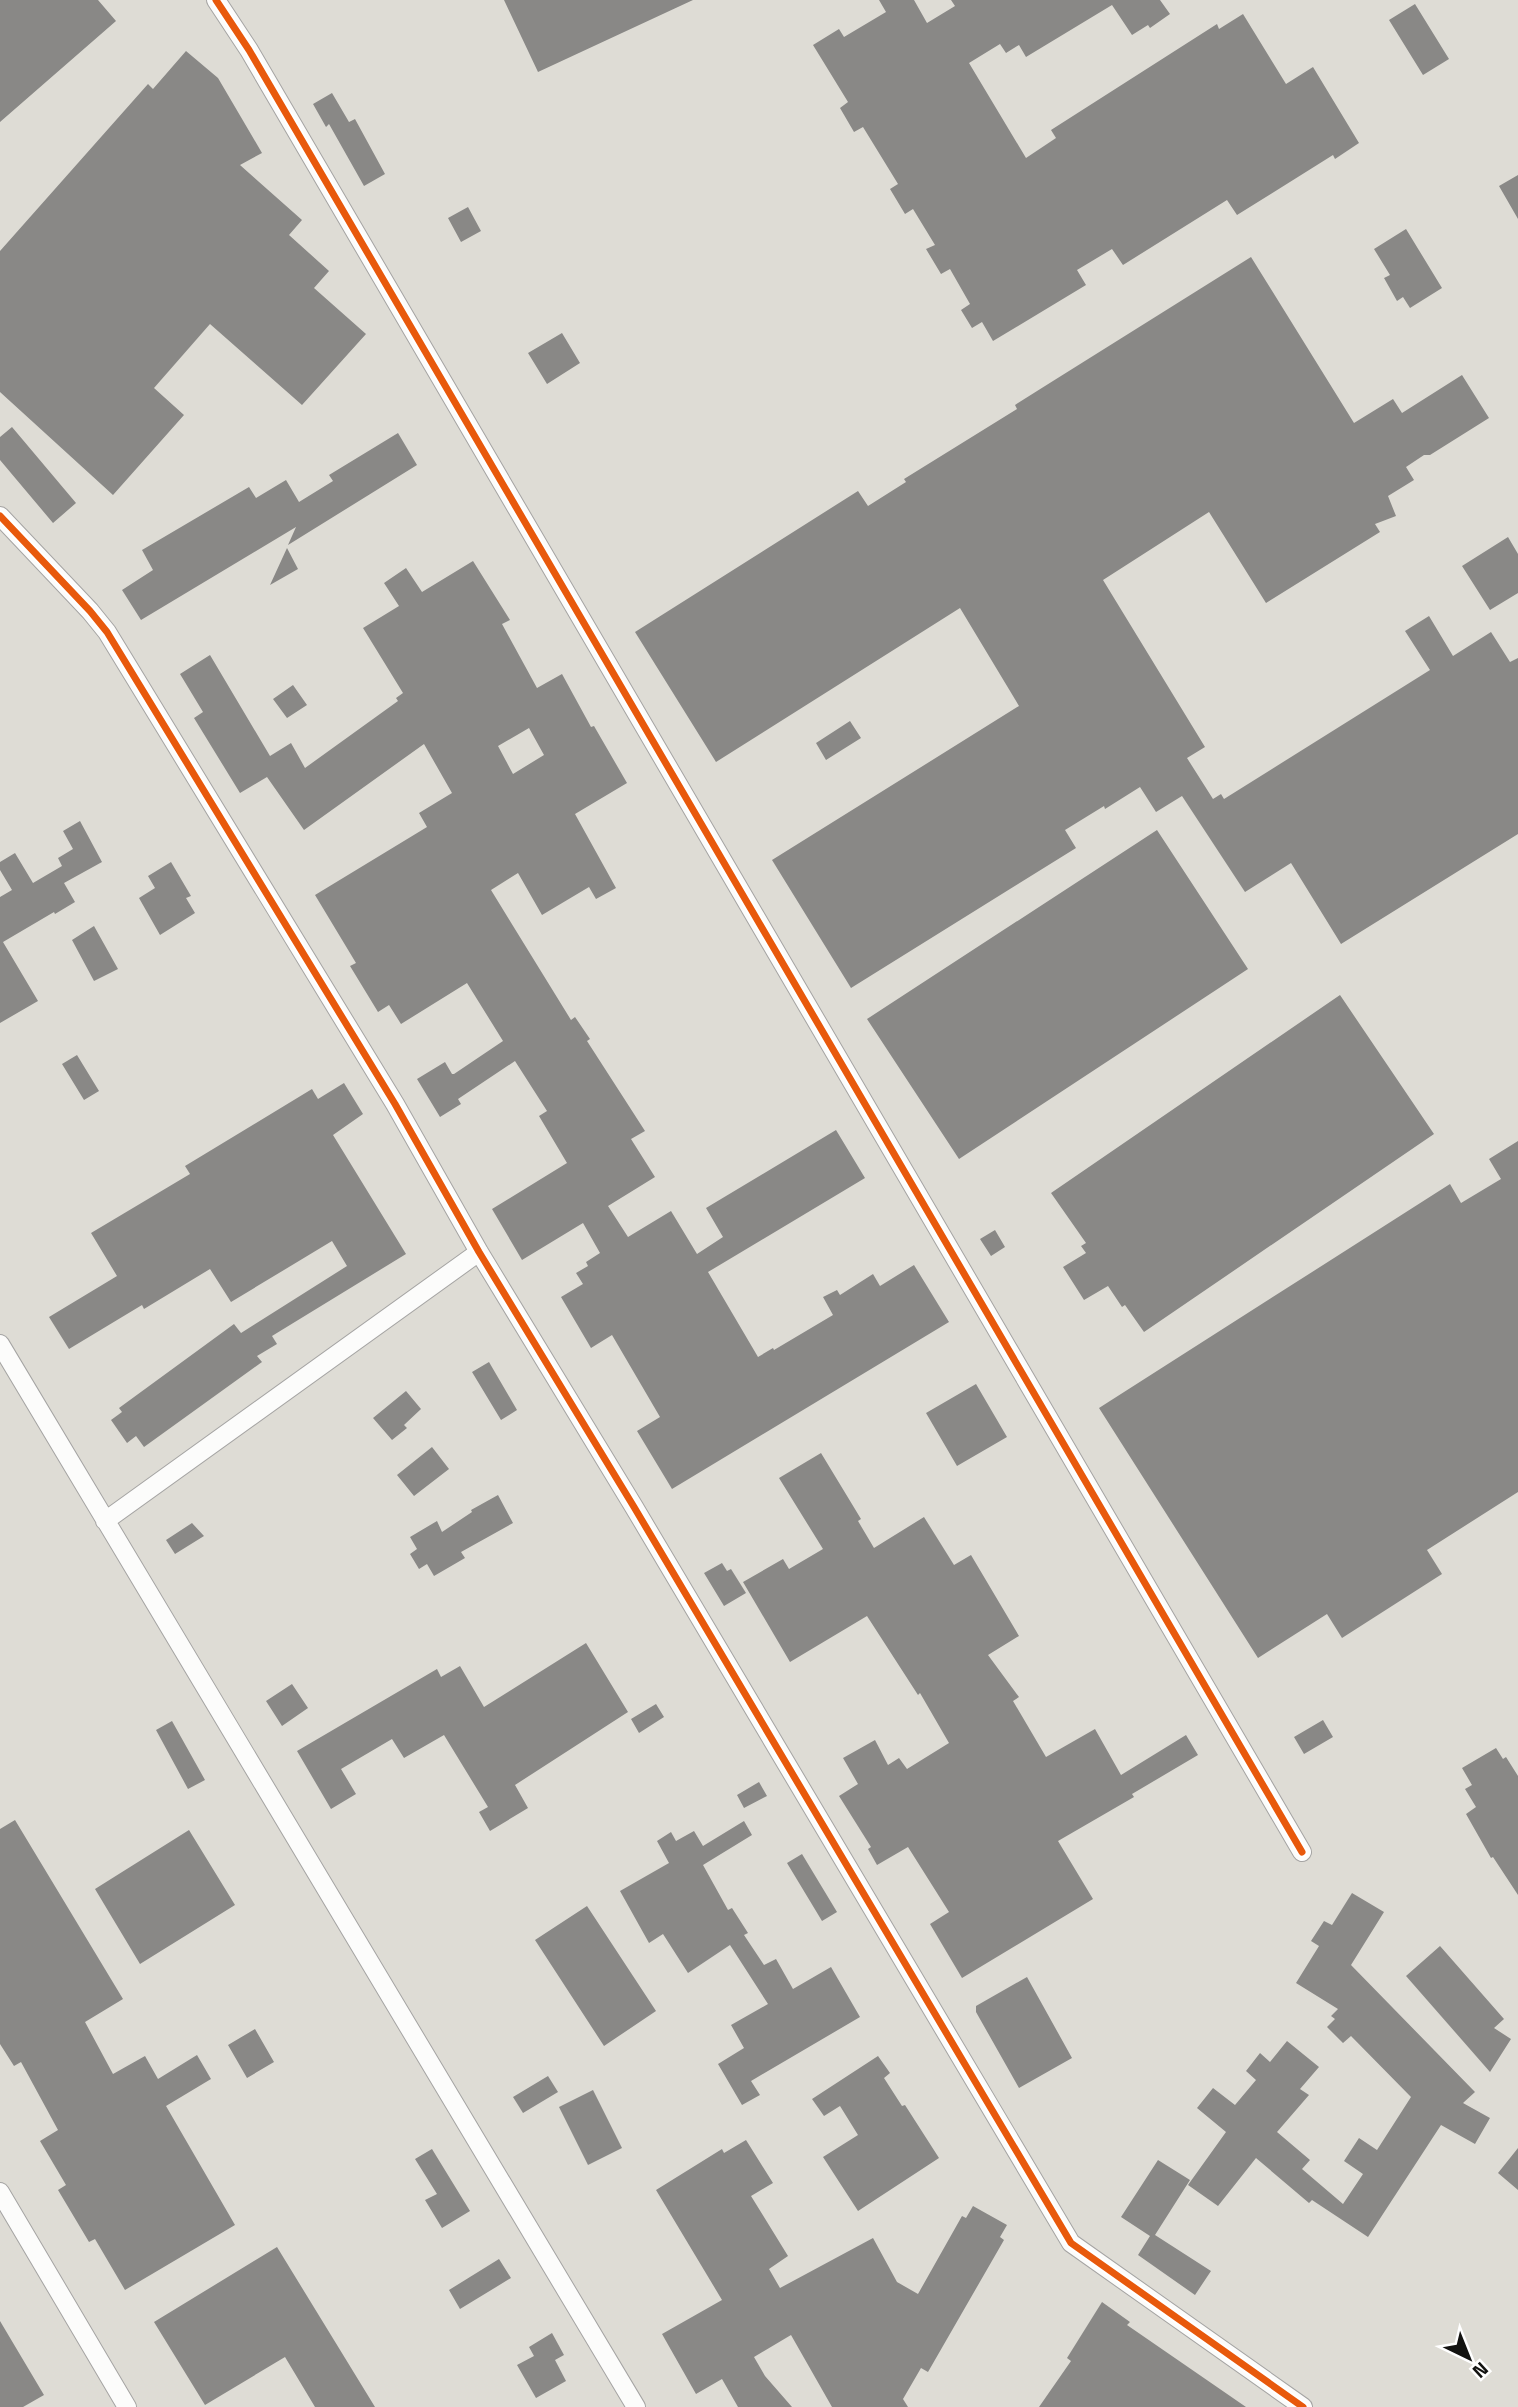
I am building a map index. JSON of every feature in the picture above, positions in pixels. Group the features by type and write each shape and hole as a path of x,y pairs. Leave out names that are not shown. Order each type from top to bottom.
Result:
{"street":[{"path":"216,0 250,50 1302,1852"},
{"path":"0,516 107,632 395,1104 479,1252 634,1507 1071,2243 1303,2407"},
{"path":"105,1521 479,1252"},
{"path":"0,1344 636,2407"},
{"path":"0,2192 127,2407"}],"shaded area":[{"path":"0,0 1518,0 1518,2407 0,2407"}],"building":[{"path":"0,0 98,0 116,21 0,122"},
{"path":"504,0 693,0 538,72"},
{"path":"879,0 914,0 927,23 955,6 951,0 1160,0 1170,14 1150,28 1148,25 1132,35 1112,5 1026,57 1019,45 1006,53 1000,44 969,63 1026,158 1056,138 1051,130 1217,24 1219,29 1243,14 1286,84 1313,67 1359,143 1335,159 1333,155 1237,215 1227,200 1123,265 1112,249 1077,270 1086,285 993,341 982,322 972,328 961,310 970,304 950,269 941,274 926,249 935,245 913,209 905,214 890,189 898,184 863,127 854,132 840,108 848,102 813,45 839,29 844,37 886,12"},
{"path":"1415,4 1449,59 1423,75 1389,20"},
{"path":"186,51 218,78 262,153 240,165 302,220 289,235 329,271 314,288 366,334 302,405 210,324 154,388 184,415 113,495 0,392 0,251 148,84 153,89"},
{"path":"332,93 349,122 355,119 385,174 364,186 329,124 326,127 313,104"},
{"path":"1518,175 1518,219 1499,186"},
{"path":"468,207 481,231 461,242 448,218"},
{"path":"1406,229 1442,288 1410,308 1403,297 1397,301 1384,278 1390,275 1374,249"},
{"path":"1251,257 1354,423 1393,399 1402,413 1462,375 1489,418 1406,467 1414,480 1388,496 1396,516 1375,524 1380,532 1266,603 1209,512 1103,580 1205,747 1187,758 1213,799 1221,794 1224,799 1430,670 1405,631 1429,616 1453,656 1491,632 1510,662 1518,658 1518,834 1341,944 1291,863 1245,892 1182,796 1156,812 1140,787 1065,830 1076,848 851,988 772,860 1019,706 960,608 716,762 635,632 858,491 868,506 906,482 904,479 1017,409 1015,405"},
{"path":"562,333 580,363 547,384 528,353"},
{"path":"12,427 76,503 53,523 0,460 0,437"},
{"path":"398,433 417,465 288,545 296,527 141,620 122,590 153,570 142,550 249,487 256,498 286,480 299,502 333,481 329,475"},
{"path":"1508,537 1518,554 1518,593 1490,610 1462,566"},
{"path":"287,548 298,569 270,585"},
{"path":"473,561 510,620 502,624 537,688 562,674 591,727 594,726 627,783 575,814 616,888 596,899 589,887 542,915 518,873 491,890 571,1020 575,1017 590,1039 587,1041 645,1131 631,1139 655,1177 608,1206 628,1237 671,1211 697,1254 723,1237 706,1208 836,1130 865,1178 708,1272 758,1357 833,1315 823,1297 837,1290 840,1295 873,1274 880,1286 914,1265 949,1322 672,1489 637,1431 660,1417 612,1335 591,1348 561,1297 583,1284 576,1273 588,1266 586,1262 600,1253 583,1223 522,1260 492,1209 567,1163 539,1116 547,1111 515,1061 458,1099 461,1104 440,1117 417,1079 445,1062 454,1074 503,1041 467,983 401,1024 389,1005 378,1012 350,966 356,963 315,895 427,827 419,813 452,793 424,744 304,830 267,777 240,793 194,718 203,712 180,674 210,655 270,756 291,743 305,768 398,701 396,698 403,693 363,628 399,606 384,583 406,568 422,592","holes":["529,728 544,755 513,774 498,746"]},
{"path":"293,685 307,705 287,718 273,699"},
{"path":"850,721 861,738 826,760 816,743"},
{"path":"80,821 102,862 64,883 75,902 3,942 38,1001 0,1023 0,897 12,890 0,870 0,862 15,853 33,883 62,866 58,858 73,849 63,831"},
{"path":"1157,830 1248,969 959,1159 867,1019"},
{"path":"171,862 191,896 186,898 195,913 160,935 139,898 155,888 148,876"},
{"path":"94,926 118,969 94,981 72,940"},
{"path":"1340,995 1434,1134 1144,1332 1108,1286 1084,1300 1063,1267 1086,1253 1081,1246 1086,1243 1051,1193"},
{"path":"77,1055 99,1091 84,1100 62,1064"},
{"path":"344,1083 363,1114 333,1135 406,1254 272,1336 277,1344 257,1356 262,1362 144,1447 136,1436 127,1443 111,1420 122,1412 119,1408 234,1324 241,1333 347,1266 332,1241 231,1302 210,1269 144,1309 142,1305 69,1349 49,1317 117,1276 91,1233 190,1174 185,1166 312,1089 318,1099"},
{"path":"1518,1141 1518,1492 1427,1550 1442,1574 1342,1638 1327,1614 1258,1658 1099,1408 1450,1184 1461,1203 1501,1179 1489,1159"},
{"path":"995,1230 1005,1247 991,1256 980,1239"},
{"path":"489,1362 517,1410 501,1420 472,1372"},
{"path":"976,1384 1007,1437 957,1466 926,1413"},
{"path":"406,1391 421,1409 404,1425 407,1428 392,1440 373,1418"},
{"path":"432,1447 449,1469 414,1496 397,1475"},
{"path":"821,1453 861,1519 858,1521 874,1548 924,1517 954,1565 971,1555 1019,1636 988,1655 1019,1697 1013,1701 1046,1757 1095,1729 1121,1775 1186,1735 1198,1755 1132,1794 1134,1797 1058,1841 1093,1899 962,1978 930,1924 949,1912 908,1847 877,1865 868,1849 871,1847 839,1796 858,1784 843,1758 875,1740 888,1765 899,1758 907,1769 949,1743 920,1693 918,1695 867,1616 790,1662 743,1582 783,1559 789,1569 823,1549 779,1478"},
{"path":"498,1495 513,1523 461,1552 465,1558 434,1576 427,1564 419,1569 410,1554 417,1549 410,1537 437,1521 442,1532 472,1512 471,1510"},
{"path":"192,1523 204,1536 175,1554 166,1540"},
{"path":"722,1563 727,1571 731,1569 746,1593 724,1606 704,1573"},
{"path":"586,1643 628,1712 515,1785 528,1808 490,1831 479,1812 488,1807 444,1735 404,1758 392,1739 341,1769 356,1794 331,1809 297,1751 437,1669 441,1677 460,1666 484,1707"},
{"path":"292,1684 308,1708 282,1726 266,1701"},
{"path":"656,1704 664,1717 639,1733 631,1719"},
{"path":"1323,1720 1333,1737 1304,1754 1294,1737"},
{"path":"172,1721 205,1780 188,1789 156,1730"},
{"path":"1496,1748 1503,1759 1506,1757 1518,1776 1518,1895 1493,1857 1491,1858 1466,1814 1476,1807 1465,1789 1472,1785 1462,1768"},
{"path":"759,1782 767,1796 744,1808 737,1795"},
{"path":"15,1820 123,1999 85,2022 113,2074 145,2056 158,2079 197,2055 211,2079 166,2106 235,2225 125,2290 95,2239 89,2242 58,2190 66,2185 40,2141 58,2130 21,2062 14,2066 0,2044 0,1829"},
{"path":"744,1821 752,1835 703,1865 728,1910 732,1908 748,1933 744,1935 764,1965 776,1959 793,1989 831,1967 860,2017 751,2081 760,2095 742,2105 718,2064 744,2048 731,2025 768,2004 730,1945 688,1973 663,1934 649,1943 620,1891 669,1863 657,1841 671,1832 676,1841 694,1831 703,1846"},
{"path":"189,1830 235,1905 140,1964 95,1889"},
{"path":"802,1854 837,1912 822,1921 787,1863"},
{"path":"1352,1893 1384,1912 1351,1965 1475,2092 1463,2103 1490,2118 1475,2144 1441,2125 1368,2237 1312,2200 1309,2203 1256,2158 1218,2206 1188,2185 1226,2132 1197,2108 1213,2088 1235,2105 1256,2080 1246,2071 1260,2053 1270,2062 1287,2041 1319,2067 1300,2089 1309,2095 1277,2132 1310,2160 1302,2169 1343,2204 1363,2174 1344,2161 1359,2138 1377,2150 1411,2097 1351,2036 1343,2043 1327,2027 1335,2019 1331,2016 1338,2009 1296,1983 1319,1946 1311,1941 1324,1921 1332,1925"},
{"path":"587,1906 656,2011 604,2046 535,1940"},
{"path":"1440,1946 1504,2019 1494,2028 1511,2039 1490,2072 1406,1976"},
{"path":"1027,1977 1072,2058 1019,2088 976,2012 976,2006"},
{"path":"255,2029 274,2062 247,2078 228,2045"},
{"path":"878,2056 890,2073 884,2078 939,2158 858,2211 823,2157 858,2135 840,2106 824,2116 812,2099"},
{"path":"548,2076 558,2092 523,2113 513,2097"},
{"path":"593,2090 622,2148 588,2165 559,2107"},
{"path":"746,2140 773,2183 751,2196 788,2256 769,2269 780,2288 873,2238 897,2282 918,2294 962,2216 966,2218 973,2206 1007,2225 1000,2237 1004,2240 928,2372 921,2368 903,2399 908,2407 832,2407 791,2335 754,2357 765,2376 792,2407 738,2407 722,2379 696,2394 662,2334 722,2300 656,2190 722,2149 724,2153"},
{"path":"1518,2148 1518,2190 1498,2173"},
{"path":"432,2149 470,2211 442,2228 425,2200 437,2194 415,2159"},
{"path":"1158,2160 1190,2180 1155,2235 1211,2271 1195,2295 1138,2255 1150,2236 1121,2217"},
{"path":"277,2247 375,2407 315,2407 285,2357 205,2405 154,2322"},
{"path":"499,2259 511,2278 460,2309 449,2290"},
{"path":"1102,2302 1130,2322 1127,2325 1246,2407 1039,2407 1071,2361 1067,2358"},
{"path":"0,2321 44,2395 23,2407 0,2407"},
{"path":"552,2333 564,2355 555,2360 566,2381 536,2398 517,2365 534,2356 529,2347"}],"cycle path":[{"path":"216,0 249,50 1302,1852"},
{"path":"0,516 107,632 395,1104 479,1252 634,1507 1071,2243 1303,2407"}]}
